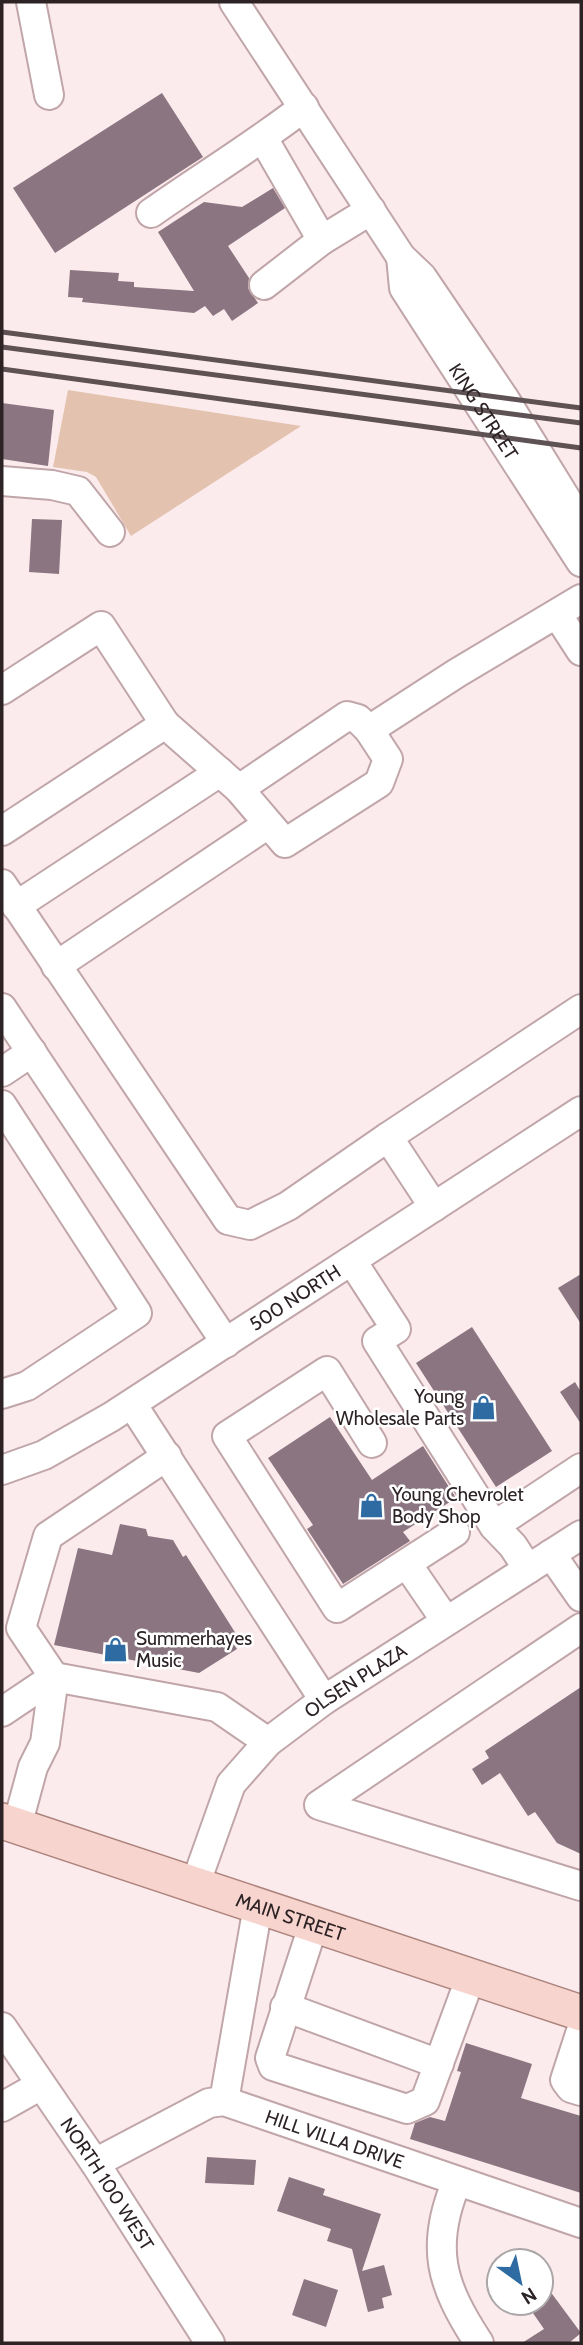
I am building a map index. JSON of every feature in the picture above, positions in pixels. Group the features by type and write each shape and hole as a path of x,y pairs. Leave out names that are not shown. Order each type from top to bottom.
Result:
{"main road":[{"name":"MAIN STREET","path":"9,1824 581,2013"}],"street":[{"path":"31,2 49,95"},
{"name":"KING STREET","path":"234,2 401,257 422,278 503,398 581,523"},
{"path":"151,213 244,148 263,138 304,107"},
{"path":"263,138 321,240"},
{"path":"264,285 321,240 370,210"},
{"name":"KING STREET","path":"401,257 404,288 581,562"},
{"path":"2,481 52,485 78,491 110,532"},
{"path":"369,730 581,600"},
{"path":"557,614 581,651"},
{"path":"2,691 101,626 165,724 230,780 285,843 379,783 388,759 369,730 358,719 347,716 230,780 9,895 228,1220 250,1225 278,1211 581,1009"},
{"path":"2,831 165,724"},
{"path":"56,966 268,824"},
{"path":"2,1008 226,1343"},
{"path":"2,1072 32,1052"},
{"path":"2,1105 137,1313 27,1386 2,1394"},
{"name":"500 NORTH","path":"2,1470 61,1447 132,1404 581,1111"},
{"path":"388,1137 434,1208"},
{"path":"352,1261 396,1329 377,1341 494,1526 513,1546 539,1562 581,1597"},
{"path":"372,1443 327,1371 227,1436 337,1608 455,1532"},
{"path":"132,1404 324,1700"},
{"path":"9,1824 45,1743 54,1677 21,1628 48,1536 167,1457"},
{"path":"494,1526 581,1468"},
{"name":"OLSEN PLAZA","path":"195,1885 231,1784 268,1742 324,1700 581,1535"},
{"path":"407,1564 446,1621"},
{"path":"581,1628 319,1805 581,1886"},
{"path":"2,1712 54,1677 217,1707 268,1742"},
{"path":"95,2163 209,2103 224,2101 258,1906"},
{"path":"314,1923 270,2058 273,2066 407,2109 425,2101 471,1976"},
{"path":"285,2007 439,2064"},
{"name":"NORTH 100 WEST","path":"2,2027 95,2163 209,2343"},
{"path":"581,2031 565,2080 571,2088 581,2091"},
{"path":"2,2107 41,2085"},
{"name":"HILL VILLA DRIVE","path":"224,2101 581,2223"},
{"path":"457,2181 447,2208 440,2248 450,2295 479,2343"}],"shaded area":[{"path":"68,390 301,426 131,536 96,477 87,472 53,467"}],"building":[{"path":"162,93 203,157 55,253 13,188"},
{"path":"273,188 285,208 228,246 249,278 248,288 258,303 232,321 224,309 213,316 205,306 194,313 82,302 83,298 68,297 70,270 119,273 118,281 134,282 134,287 194,291 158,232 204,202 242,207"},
{"path":"2,403 54,410 48,466 2,459"},
{"path":"32,519 62,520 59,574 29,572"},
{"path":"581,1274 581,1324 558,1288"},
{"name":"Young Wholesale Parts","path":"472,1327 552,1451 496,1487 416,1363"},
{"path":"575,1382 581,1392 581,1424 560,1392"},
{"name":"Young Chevrolet Body Shop","path":"330,1417 372,1480 423,1446 456,1498 403,1532 410,1541 343,1584 307,1529 313,1525 268,1458"},
{"path":"120,1524 146,1529 148,1536 173,1540 183,1557 186,1555 238,1637 231,1640 237,1649 199,1673 54,1645 78,1548 112,1555"},
{"path":"581,1687 581,1854 557,1843 535,1812 528,1816 500,1773 482,1785 472,1769 489,1758 485,1751"},
{"path":"466,2043 532,2064 521,2098 581,2116 581,2193 410,2139 415,2123 430,2117 445,2121 461,2072 457,2071"},
{"path":"207,2157 256,2160 254,2185 205,2183"},
{"path":"289,2177 325,2189 323,2195 381,2214 362,2271 384,2265 392,2295 382,2298 384,2308 368,2312 352,2249 327,2241 331,2229 277,2211"},
{"path":"304,2279 338,2290 326,2327 292,2315"},
{"path":"555,2298 581,2333 569,2343 522,2343 544,2329 536,2317 555,2317"}],"railway":[{"path":"2,332 581,408"},
{"path":"2,347 581,423"},
{"path":"2,369 581,448"}],"place":[{"name":"Young Wholesale Parts","path":"484,1407"},
{"name":"Young Chevrolet Body Shop","path":"372,1505"},
{"name":"Summerhayes Music","path":"116,1649"}]}
